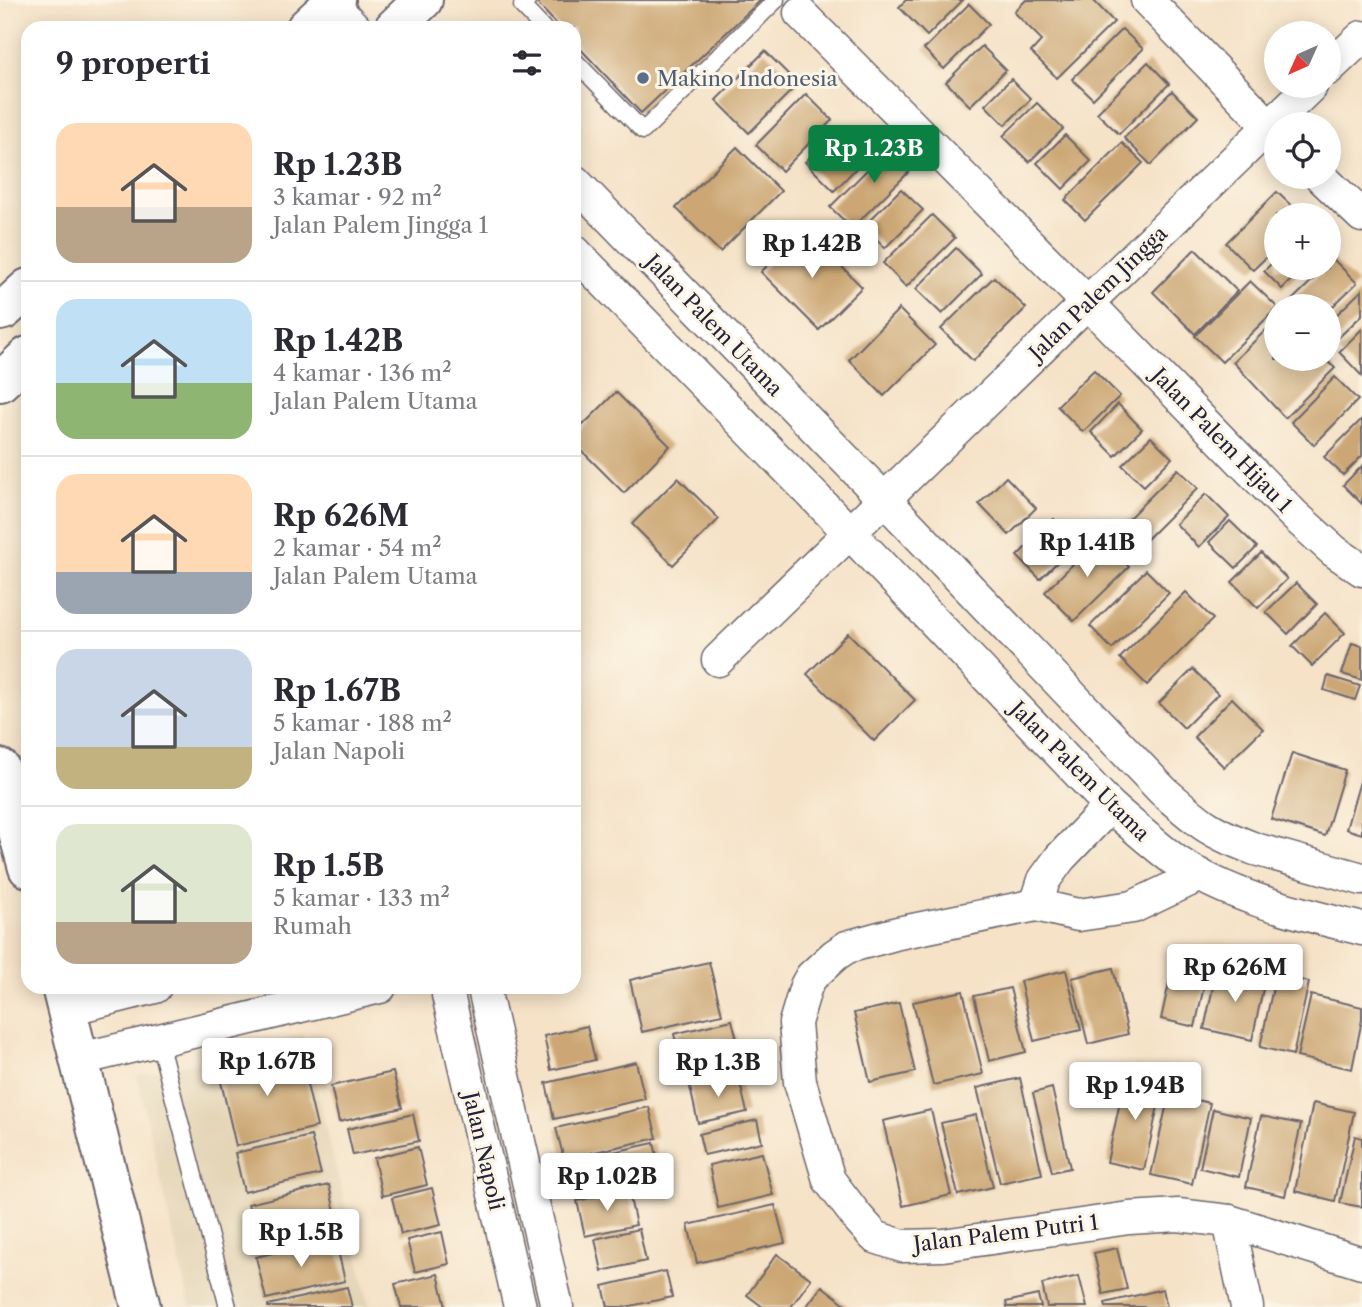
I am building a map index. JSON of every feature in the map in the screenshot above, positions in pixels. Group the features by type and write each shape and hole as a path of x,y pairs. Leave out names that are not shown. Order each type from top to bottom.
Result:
{"street":[{"path":"1147,0 1264,121"},
{"name":"Jalan Palem Hijau 1","path":"788,6 1088,303 1302,522 1334,551 1362,569"},
{"path":"1341,57 1362,37"},
{"name":"Jalan Palem Jingga","path":"1287,112 1300,98"},
{"name":"Jalan Palem Jingga","path":"884,499 1264,137"},
{"name":"Jalan Palem Utama","path":"581,188 884,499 1144,772 1218,834 1255,849 1362,879"},
{"path":"1334,189 1362,216"},
{"name":"Jalan Palem Utama","path":"581,258 850,533 1110,806 1145,837 1200,875 1273,905 1362,929"},
{"path":"0,311 21,294"},
{"path":"0,382 21,362"},
{"path":"718,660 884,499"},
{"path":"0,768 21,843"},
{"path":"1036,905 1044,880 1060,858 1110,806"},
{"name":"Jalan Palem Putri 1","path":"1200,875 1133,906 1078,915 1036,905 898,933 847,947 835,955 811,977 795,1023 800,1082 829,1180 875,1237 902,1246 943,1245 1129,1218 1178,1215 1229,1221 1362,1263"},
{"path":"97,994 64,998 141,1307"},
{"path":"80,1059 351,994"},
{"name":"Jalan Napoli","path":"438,994 520,1307"},
{"name":"Jalan Napoli","path":"448,994 458,997 470,994"},
{"name":"Jalan Napoli","path":"486,994 557,1307"},
{"path":"1229,1221 1247,1307"}],"lane":[{"path":"528,0 522,6 536,21"},
{"path":"581,67 643,131 788,6"},
{"path":"159,1041 228,1307"}],"shaded area":[{"path":"303,1035 370,1307 190,1307 137,1076"}],"building":[{"name":"Makino Indonesia","path":"761,0 641,113 581,49 581,21 554,21 536,2"},
{"path":"906,0 963,0 927,36 899,7"},
{"path":"1026,0 1093,0 1114,22 1057,78 1031,52 1042,40 1014,12"},
{"path":"969,4 989,24 944,69 924,49"},
{"path":"1122,29 1143,49 1093,99 1072,79"},
{"path":"982,46 1006,70 970,106 946,82"},
{"path":"765,51 798,84 749,133 716,100"},
{"path":"1148,62 1169,84 1119,134 1097,113"},
{"path":"1011,79 1031,99 1005,125 985,105"},
{"path":"1172,91 1198,117 1151,165 1124,138"},
{"path":"806,94 832,120 782,171 756,145"},
{"path":"1037,103 1063,129 1029,162 1003,136"},
{"path":"839,129 867,157 834,191 805,162"},
{"path":"1065,135 1091,161 1063,189 1037,163"},
{"path":"895,142 917,164 852,228 830,207"},
{"path":"1122,143 1143,163 1085,220 1065,200"},
{"path":"737,147 781,191 720,252 676,208"},
{"path":"901,189 923,210 885,248 864,226"},
{"path":"1277,192 1288,203 1266,203"},
{"path":"1264,205 1264,259 1253,270 1226,243"},
{"path":"932,215 955,238 906,287 883,263"},
{"path":"804,229 862,287 819,330 761,272"},
{"path":"956,248 982,274 942,314 916,289"},
{"path":"1195,249 1237,291 1195,334 1153,292"},
{"path":"1341,267 1357,283 1341,298 1341,294 1298,294 1313,280 1341,280"},
{"path":"994,277 1026,308 973,361 941,329"},
{"path":"1273,280 1291,280 1282,289"},
{"path":"1250,281 1264,294 1264,321 1222,362 1195,336"},
{"path":"1362,290 1362,315 1341,335 1341,310"},
{"path":"899,309 935,345 884,396 849,360"},
{"path":"1362,329 1362,376 1341,354 1341,350"},
{"path":"1264,332 1264,371 1332,371 1285,418 1233,362"},
{"path":"1094,370 1120,396 1083,432 1057,406"},
{"path":"1335,377 1358,400 1314,445 1291,422"},
{"path":"616,392 670,446 624,493 581,450 581,427"},
{"path":"1118,404 1142,429 1115,456 1091,432"},
{"path":"1362,419 1362,456 1343,475 1324,457"},
{"path":"1151,437 1172,458 1144,486 1122,465"},
{"path":"1362,466 1362,504 1343,485"},
{"path":"1178,469 1198,488 1146,540 1126,521"},
{"path":"1006,477 1036,508 1009,535 979,504"},
{"path":"678,478 719,519 673,565 632,524"},
{"path":"1206,494 1229,517 1199,547 1176,524"},
{"path":"1054,519 1078,542 1040,579 1017,556"},
{"path":"1230,521 1257,547 1236,568 1209,542"},
{"path":"1100,537 1129,567 1074,621 1045,592"},
{"path":"1261,553 1287,579 1258,608 1232,582"},
{"path":"1146,570 1169,593 1112,649 1090,626"},
{"path":"1296,583 1317,604 1288,634 1266,612"},
{"path":"1186,592 1213,619 1147,685 1120,658"},
{"path":"1325,613 1345,633 1312,666 1292,646"},
{"path":"848,633 915,700 874,741 807,674"},
{"path":"1352,643 1362,646 1362,680 1342,674"},
{"path":"1193,669 1218,694 1184,728 1159,703"},
{"path":"1328,676 1360,686 1355,700 1324,690"},
{"path":"1232,698 1263,729 1224,767 1194,737"},
{"path":"1292,753 1345,770 1325,836 1271,819"},
{"path":"1362,778 1362,834 1346,829"},
{"path":"1176,951 1210,959 1195,1027 1161,1019"},
{"path":"709,962 722,1014 642,1032 630,980"},
{"path":"1113,968 1128,1034 1088,1044 1072,978"},
{"path":"1217,969 1265,980 1252,1040 1204,1029"},
{"path":"1066,970 1081,1030 1034,1041 1020,981"},
{"path":"1276,974 1309,982 1293,1055 1260,1047"},
{"path":"1010,988 1026,1052 989,1061 974,996"},
{"path":"963,991 983,1074 933,1085 913,1002"},
{"path":"1311,995 1362,1007 1352,1069 1297,1057"},
{"path":"899,1003 915,1072 870,1082 854,1013"},
{"path":"732,1020 744,1066 685,1080 674,1034"},
{"path":"587,1026 595,1060 551,1070 544,1036"},
{"path":"299,1051 317,1127 236,1146 218,1069"},
{"path":"636,1062 645,1099 554,1119 546,1083"},
{"path":"393,1072 402,1108 339,1122 331,1086"},
{"path":"1126,1074 1163,1083 1144,1170 1107,1162"},
{"path":"738,1075 747,1112 698,1123 690,1087"},
{"path":"1020,1078 1042,1174 1000,1183 977,1088"},
{"path":"1052,1088 1070,1168 1052,1172 1033,1093"},
{"path":"1169,1094 1210,1103 1192,1184 1151,1175"},
{"path":"1313,1103 1354,1112 1335,1201 1295,1191"},
{"path":"649,1107 657,1138 564,1159 556,1128"},
{"path":"1213,1109 1251,1118 1239,1177 1200,1168"},
{"path":"931,1110 951,1195 903,1206 883,1121"},
{"path":"413,1114 419,1141 353,1155 347,1129"},
{"path":"976,1115 993,1187 958,1195 941,1123"},
{"path":"1261,1116 1301,1124 1285,1196 1246,1187"},
{"path":"757,1120 762,1142 704,1155 699,1134"},
{"path":"311,1136 321,1174 244,1192 235,1153"},
{"path":"1355,1136 1362,1138 1362,1207 1340,1203"},
{"path":"654,1143 661,1173 580,1191 573,1161"},
{"path":"418,1147 427,1185 382,1196 374,1158"},
{"path":"762,1153 773,1195 718,1208 709,1165"},
{"path":"329,1185 339,1230 258,1248 248,1204"},
{"path":"432,1188 441,1225 401,1234 392,1198"},
{"path":"628,1189 636,1225 585,1236 577,1201"},
{"path":"775,1205 785,1243 697,1263 688,1225"},
{"path":"639,1229 646,1261 602,1271 595,1239"},
{"path":"442,1232 449,1264 415,1272 407,1240"},
{"path":"335,1238 345,1281 266,1299 256,1257"},
{"path":"1117,1248 1127,1289 1103,1294 1094,1253"},
{"path":"777,1254 811,1279 791,1307 763,1307 747,1295"},
{"path":"666,1271 672,1297 626,1307 608,1307 603,1286"},
{"path":"438,1274 446,1307 401,1307 395,1284"},
{"path":"1079,1276 1087,1307 1047,1307 1042,1284"},
{"path":"822,1286 849,1307 806,1307"},
{"path":"347,1287 352,1307 268,1307 268,1305"},
{"path":"1163,1289 1167,1307 1106,1307 1105,1303"},
{"path":"1038,1295 1041,1307 1007,1307 1006,1302"}],"place":[{"name":"Makino Indonesia","path":"643,78"}]}
